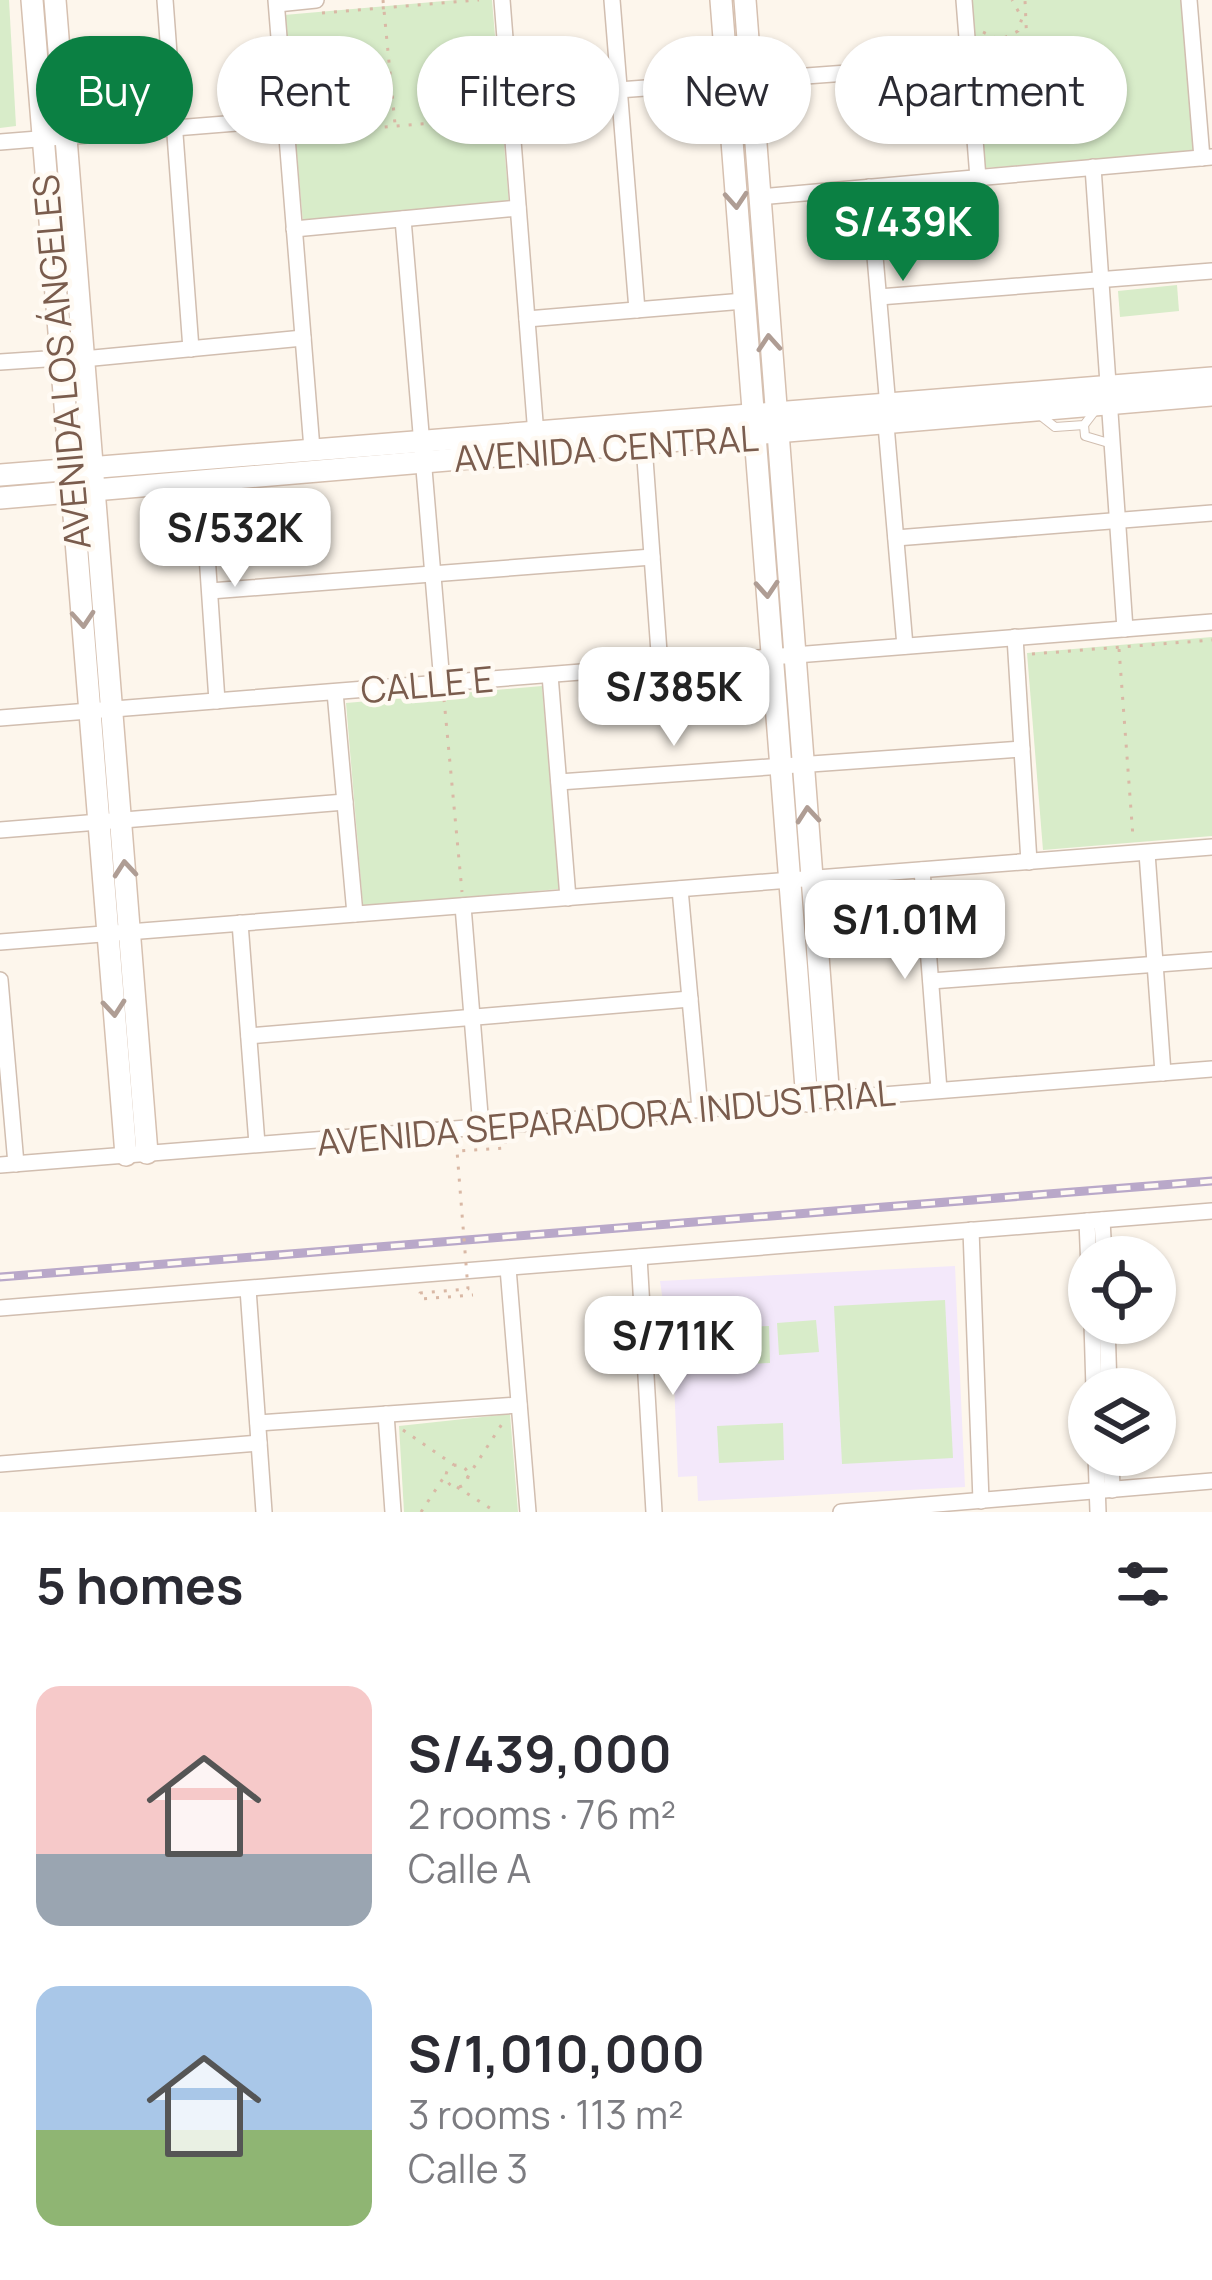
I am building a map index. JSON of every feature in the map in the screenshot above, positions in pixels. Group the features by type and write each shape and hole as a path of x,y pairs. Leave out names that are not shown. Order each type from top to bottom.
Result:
{"street":[{"name":"AVENIDA LOS ÁNGELES","path":"32,0 36,56"},
{"name":"AVENIDA LOS ÁNGELES","path":"55,0 58,36"},
{"path":"165,0 167,36"},
{"path":"279,36 276,2 316,0"},
{"path":"502,0 505,36"},
{"path":"612,0 615,36"},
{"path":"721,0 729,36"},
{"path":"742,36 745,0"},
{"path":"964,0 970,36"},
{"path":"759,197 1207,158 1189,0"},
{"path":"1193,47 1212,45"},
{"path":"637,310 619,89 643,87"},
{"path":"0,142 36,139"},
{"name":"AVENIDA LOS ÁNGELES","path":"43,144 72,358"},
{"name":"AVENIDA LOS ÁNGELES","path":"65,144 72,358 137,1154"},
{"path":"174,144 191,349"},
{"path":"287,144 312,449"},
{"path":"513,144 536,435"},
{"path":"740,144 744,301 764,426"},
{"path":"750,144 759,197 764,426 792,767 790,880 818,1100"},
{"path":"977,144 978,178"},
{"path":"1093,167 1122,629"},
{"path":"869,187 905,646"},
{"path":"294,229 518,208"},
{"path":"403,219 442,683"},
{"path":"878,296 1212,271"},
{"path":"527,319 744,301"},
{"path":"0,362 303,338"},
{"name":"AVENIDA CENTRAL","path":"887,416 1035,411 1212,378"},
{"name":"AVENIDA CENTRAL","path":"0,498 202,482 536,435 764,426 1212,395"},
{"name":"AVENIDA CENTRAL","path":"0,475 312,449 424,453 644,446 764,426"},
{"path":"644,446 660,666"},
{"path":"202,482 217,701"},
{"path":"896,538 1212,513"},
{"path":"210,591 652,556"},
{"name":"CALLE E","path":"0,718 1212,622"},
{"path":"1016,638 1029,862"},
{"path":"550,675 568,898"},
{"path":"335,692 355,914"},
{"path":"559,782 1022,749"},
{"path":"792,767 813,879 818,1100"},
{"path":"0,830 345,802"},
{"path":"0,942 1212,848"},
{"path":"1141,853 1156,964 1163,1073"},
{"path":"922,870 939,1090"},
{"path":"680,889 700,1109"},
{"path":"464,906 481,1127"},
{"path":"240,923 257,1144"},
{"path":"931,981 1212,960"},
{"path":"0,980 8,1164"},
{"path":"249,1036 690,999"},
{"name":"AVENIDA SEPARADORA INDUSTRIAL","path":"8,1164 1212,1069"},
{"path":"0,1308 1212,1210"},
{"path":"1094,1220 1098,1236"},
{"path":"1092,1236 1094,1220"},
{"path":"971,1230 981,1501"},
{"path":"639,1257 654,1512"},
{"path":"508,1268 528,1512"},
{"path":"248,1289 264,1512"},
{"path":"1098,1344 1104,1368"},
{"path":"1098,1368 1102,1344"},
{"path":"258,1423 519,1405"},
{"path":"386,1414 393,1512"},
{"path":"0,1464 259,1443"},
{"path":"1101,1476 1105,1490"},
{"path":"1098,1512 1107,1476"},
{"path":"841,1512 1212,1481"}],"lane":[{"path":"1105,400 1084,424 1084,436 1112,444"},
{"path":"1035,411 1055,427 1084,424"}],"path":[{"path":"383,0 395,126 417,124"},
{"path":"305,15 479,0"},
{"path":"982,31 1000,40 1014,35 1022,18 1012,0"},
{"path":"1025,0 1027,36"},
{"path":"1122,629 1119,647 1141,853"},
{"path":"1029,655 1212,640"},
{"path":"442,683 464,906"},
{"path":"458,1143 506,1141 506,1148 457,1151 468,1289 421,1293 421,1299 473,1294"},
{"path":"458,1487 505,1418 484,1420"},
{"path":"400,1428 422,1426"},
{"path":"400,1428 454,1466 464,1468 467,1478"},
{"path":"400,1428 402,1449"},
{"path":"422,1512 454,1466"},
{"path":"446,1476 496,1512"}],"shaded area":[{"path":"955,1266 965,1487 698,1501 697,1476 678,1477 674,1382 665,1381 667,1330 660,1281"}],"green space":[{"path":"0,0 9,0 16,126 0,128"},
{"path":"492,0 495,36 417,36 417,144 504,144 509,203 303,222 296,144 393,144 393,36 286,36 284,15"},
{"path":"972,0 1182,0 1194,152 984,168 982,144 1127,144 1127,36 975,36"},
{"path":"1177,285 1179,311 1120,317 1118,291"},
{"path":"1212,637 1212,836 1043,850 1027,653"},
{"path":"542,686 559,889 363,906 346,703"},
{"path":"945,1300 953,1458 842,1464 834,1306"},
{"path":"816,1320 819,1352 779,1355 777,1323"},
{"path":"769,1326 770,1363 705,1366 703,1329"},
{"path":"510,1414 518,1512 404,1512 399,1426"},
{"path":"783,1423 784,1460 719,1463 717,1426"}],"railway":[{"path":"0,1277 1212,1181"}]}
